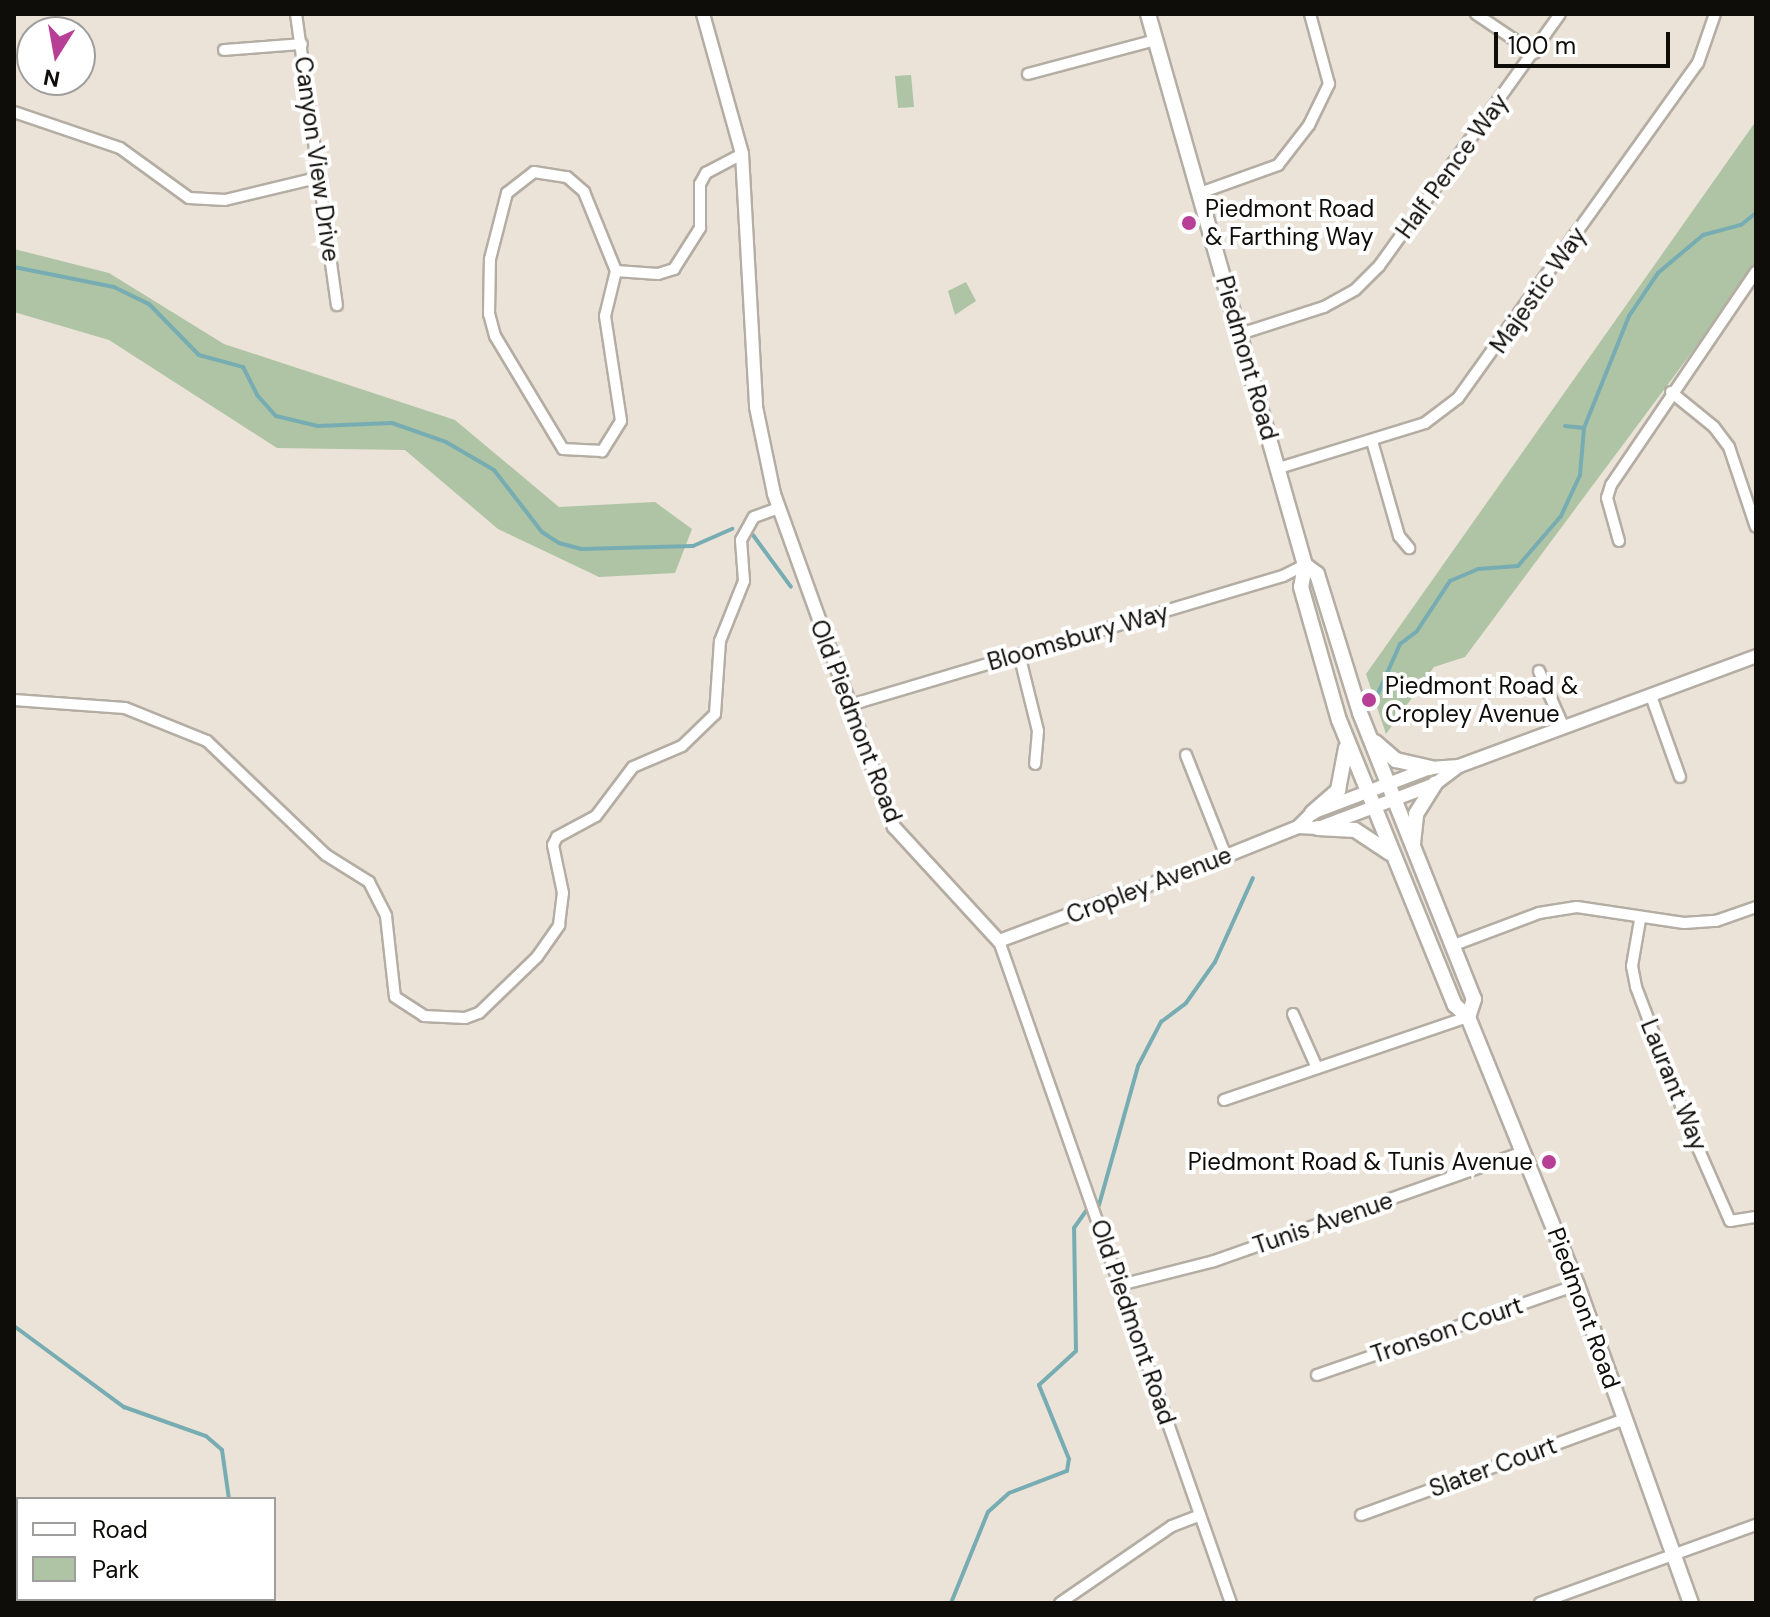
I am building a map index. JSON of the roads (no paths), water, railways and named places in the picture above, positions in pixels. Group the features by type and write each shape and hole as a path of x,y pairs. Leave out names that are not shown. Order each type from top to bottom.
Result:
{"main road":[{"name":"Piedmont Road","path":"1148,14 1279,468 1305,565 1301,587 1346,740 1455,1005 1468,1017 1524,1152 1577,1285 1691,1603"},
{"name":"Piedmont Road","path":"1305,565 1317,574 1368,735 1474,999 1468,1017"},
{"path":"1368,735 1396,760 1430,768"},
{"path":"1312,813 1338,790 1346,770 1346,740"},
{"path":"1412,848 1416,814 1435,784"},
{"path":"1318,828 1366,835 1395,859"}],"street":[{"name":"Canyon View Drive","path":"296,14 337,305"},
{"name":"Old Piedmont Road","path":"703,14 742,154 756,407 779,508 894,827 999,941 1231,1603"},
{"path":"1200,193 1278,165 1309,125 1329,84 1310,14"},
{"path":"1476,14 1534,53"},
{"name":"Half Pence Way","path":"1240,334 1324,307 1355,290 1379,266 1560,14"},
{"name":"Majestic Way","path":"1279,468 1425,423 1458,398 1483,368 1698,63 1715,14"},
{"path":"1028,74 1156,40"},
{"path":"224,50 302,44"},
{"path":"14,112 120,148 189,198 225,200 321,177"},
{"path":"616,271 658,274 674,269 700,228 700,184 706,173 742,154"},
{"path":"534,172 567,177 593,209 605,253 616,271 605,316 621,421 602,451 563,449 495,336 489,314 490,259 507,193 534,172"},
{"path":"1619,541 1607,498 1611,485 1671,392 1756,272"},
{"path":"1671,392 1714,427 1729,447 1756,527"},
{"path":"1372,441 1399,536 1409,548"},
{"path":"14,700 125,708 207,741 326,855 369,882 386,916 395,997 424,1016 465,1018 479,1013 537,957 559,925 563,893 553,845 557,837 596,816 633,767 682,746 715,714 720,641 744,581 741,540 754,517 779,508"},
{"name":"Bloomsbury Way","path":"850,705 1283,576 1305,565"},
{"path":"1019,654 1038,731 1035,764"},
{"name":"Cropley Avenue","path":"999,941 1298,827 1312,813 1387,784 1430,768 1459,766 1756,656"},
{"path":"1539,671 1564,728"},
{"path":"1651,696 1680,777"},
{"path":"1186,755 1226,856"},
{"name":"Cropley Avenue","path":"1298,827 1318,828 1393,800 1435,784 1459,766"},
{"path":"1454,945 1539,913 1577,907 1640,920 1716,921 1756,907"},
{"name":"Laurant Way","path":"1640,920 1632,966 1653,1034 1730,1221 1756,1217"},
{"path":"1293,1014 1317,1068"},
{"path":"1224,1100 1468,1017"},
{"name":"Tunis Avenue","path":"1120,1285 1214,1261 1524,1152"},
{"name":"Tronson Court","path":"1317,1375 1577,1285"},
{"name":"Slater Court","path":"1361,1515 1625,1419"},
{"path":"1060,1603 1172,1526 1200,1515"},
{"path":"1540,1603 1756,1525"}],"waterway":[{"path":"1376,698 1400,644 1417,631 1450,581 1478,569 1518,566 1561,516 1580,475 1584,428 1629,316 1658,273 1703,235 1741,225 1756,213"},
{"path":"14,267 114,287 149,304 199,355 243,367 257,395 276,416 318,426 392,423 446,442 494,470 542,532 559,543 581,549 693,546 732,529"},
{"path":"1565,426 1584,428"},
{"path":"753,535 791,587"},
{"path":"1099,1205 1138,1066 1161,1022 1186,1003 1215,962 1253,878"},
{"path":"14,1130 14,1156"},
{"path":"951,1603 988,1512 1009,1493 1067,1471 1069,1459 1039,1385 1076,1351 1074,1228 1086,1211"},
{"path":"14,1326 124,1407 206,1436 222,1450 229,1497"}],"place":[{"name":"Piedmont Road & Farthing Way","path":"1189,223"},
{"name":"Piedmont Road & Cropley Avenue","path":"1369,700"},
{"name":"Piedmont Road & Tunis Avenue","path":"1549,1162"}]}
